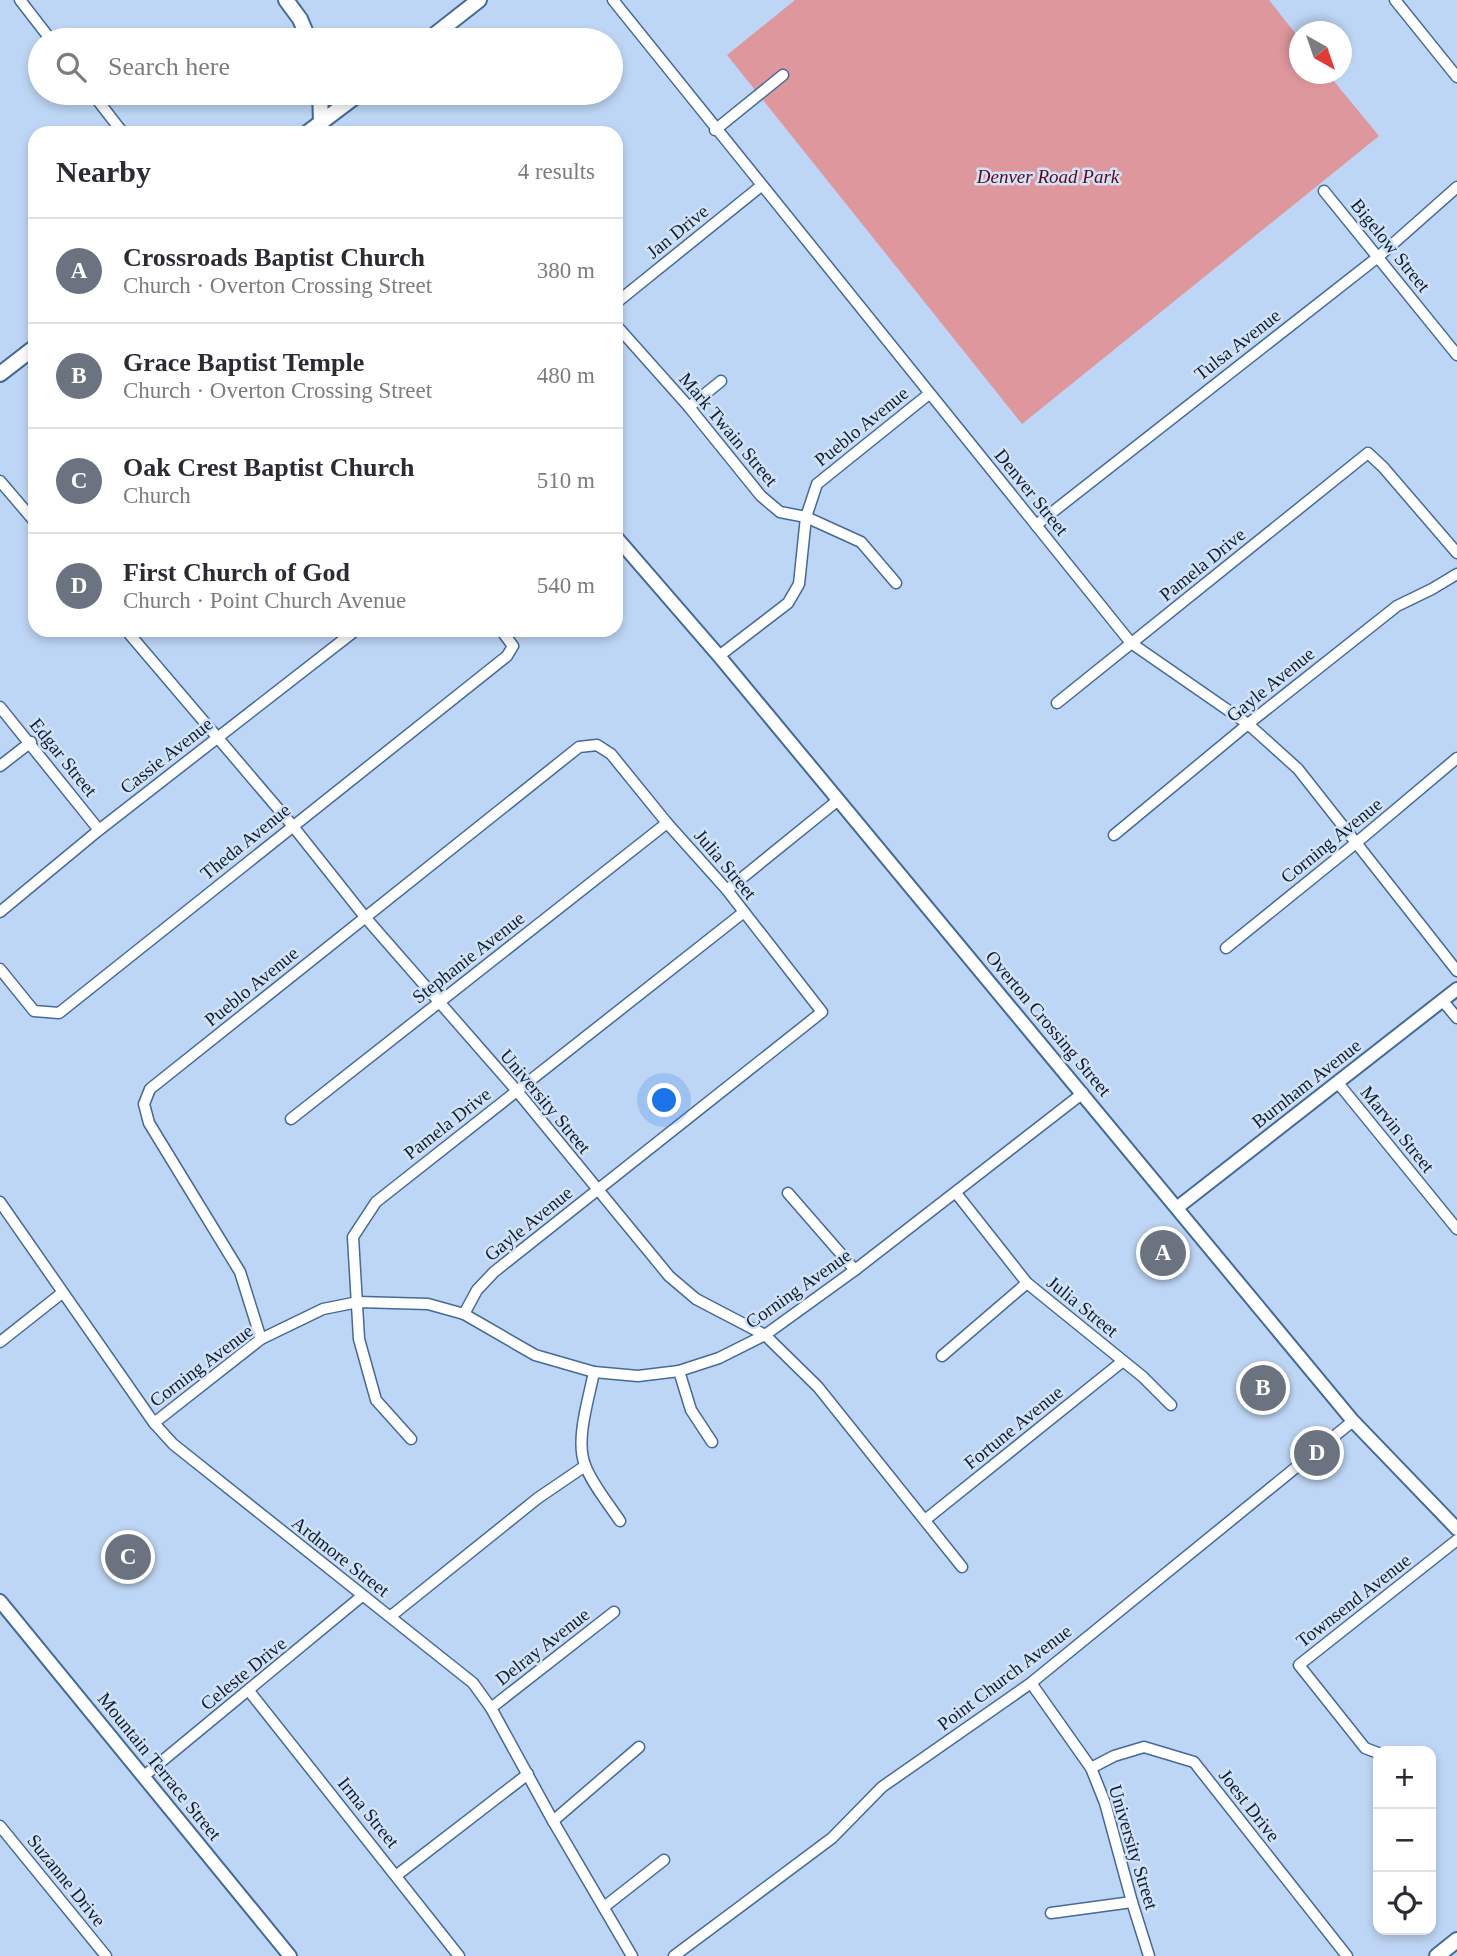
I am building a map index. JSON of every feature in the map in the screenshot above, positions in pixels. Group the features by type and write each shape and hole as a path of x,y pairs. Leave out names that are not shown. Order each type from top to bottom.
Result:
{"main road":[{"path":"286,0 304,28"},
{"path":"443,28 479,0"},
{"path":"320,105 321,126"},
{"path":"322,126 346,105"},
{"path":"0,374 28,352"},
{"path":"1437,1956 1457,1940"}],"street":[{"path":"20,0 42,28"},
{"name":"Denver Street","path":"613,0 715,130 1131,643 1248,724 1298,769 1457,971"},
{"path":"1395,0 1457,77"},
{"path":"715,130 783,75"},
{"path":"101,105 118,126"},
{"name":"Jan Drive","path":"623,297 761,186"},
{"name":"Tulsa Avenue","path":"1036,524 1378,257 1457,187"},
{"name":"Bigelow Street","path":"1324,191 1457,355"},
{"name":"Mark Twain Street","path":"623,333 689,407 761,496 780,512 806,517 861,542 896,583"},
{"path":"689,407 721,381"},
{"name":"Pueblo Avenue","path":"719,656 788,603 799,584 806,517 817,484 929,394"},
{"name":"Pamela Drive","path":"1057,703 1368,453 1457,553"},
{"path":"0,481 28,515"},
{"name":"Overton Crossing Street","path":"623,545 719,656 1353,1420 1457,1529"},
{"name":"Gayle Avenue","path":"1114,835 1397,606 1457,573"},
{"name":"University Street","path":"131,637 292,825 365,917 517,1091 669,1276 696,1299 765,1335 818,1387 962,1567"},
{"name":"Cassie Avenue","path":"0,912 99,830 347,637"},
{"name":"Theda Avenue","path":"0,969 34,1010 59,1013 507,656 513,646 506,637"},
{"name":"Edgar Street","path":"0,707 31,742 99,830"},
{"path":"0,766 31,742"},
{"name":"Pueblo Avenue","path":"261,1339 240,1272 149,1123 144,1104 150,1089 579,747 597,745"},
{"name":"Julia Street","path":"597,745 611,754 667,823 727,890 822,1012"},
{"name":"Corning Avenue","path":"1226,948 1356,844 1457,758"},
{"path":"727,890 837,801"},
{"name":"Stephanie Avenue","path":"291,1119 667,823"},
{"name":"Pamela Drive","path":"411,1439 376,1400 359,1339 354,1237 376,1202 744,912"},
{"name":"Burnham Avenue","path":"1178,1208 1457,989"},
{"path":"1442,1000 1457,1018"},
{"name":"Gayle Avenue","path":"464,1314 477,1290 494,1272 822,1012"},
{"name":"Marvin Street","path":"1338,1083 1457,1229"},
{"name":"Corning Avenue","path":"154,1423 261,1339 323,1309 358,1302 428,1304 464,1314 535,1355 594,1372 638,1376 679,1371 719,1358 765,1335 855,1270 1083,1093"},
{"path":"788,1193 855,1270"},
{"name":"Julia Street","path":"956,1193 1027,1283 1143,1377 1171,1405"},
{"name":"Ardmore Street","path":"0,1202 154,1423 173,1444 473,1684 491,1708 632,1956"},
{"path":"942,1356 1027,1283"},
{"path":"0,1342 62,1293"},
{"name":"Fortune Avenue","path":"925,1520 1124,1361"},
{"path":"679,1371 691,1410 712,1442"},
{"path":"594,1372 583,1427 582,1455 585,1466 620,1521"},
{"name":"Point Church Avenue","path":"674,1956 832,1838 882,1787 1031,1683 1353,1420"},
{"path":"391,1616 538,1498 585,1466"},
{"name":"Townsend Avenue","path":"1373,1751 1365,1748 1299,1665 1457,1540"},
{"name":"Celeste Drive","path":"144,1776 362,1596"},
{"name":"Mountain Terrace Street","path":"0,1601 290,1956"},
{"name":"Delray Avenue","path":"491,1708 614,1612"},
{"name":"University Street","path":"1031,1683 1091,1768 1105,1803 1149,1956"},
{"name":"Irma Street","path":"249,1691 459,1956"},
{"name":"Joest Drive","path":"1091,1768 1114,1756 1144,1746 1194,1762 1347,1956"},
{"path":"553,1821 639,1747"},
{"path":"397,1875 528,1774"},
{"name":"Suzanne Drive","path":"0,1826 106,1956"},
{"path":"604,1907 664,1860"},
{"path":"1051,1913 1132,1902"}],"green space":[{"name":"Denver Road Park","path":"795,0 1269,0 1289,25 1289,84 1336,84 1379,136 1022,424 727,55"}],"place":[{"name":"Crossroads Baptist Church","path":"1163,1253"},
{"name":"Grace Baptist Temple","path":"1263,1388"},
{"name":"First Church of God","path":"1317,1453"},
{"name":"Oak Crest Baptist Church","path":"128,1557"}]}
